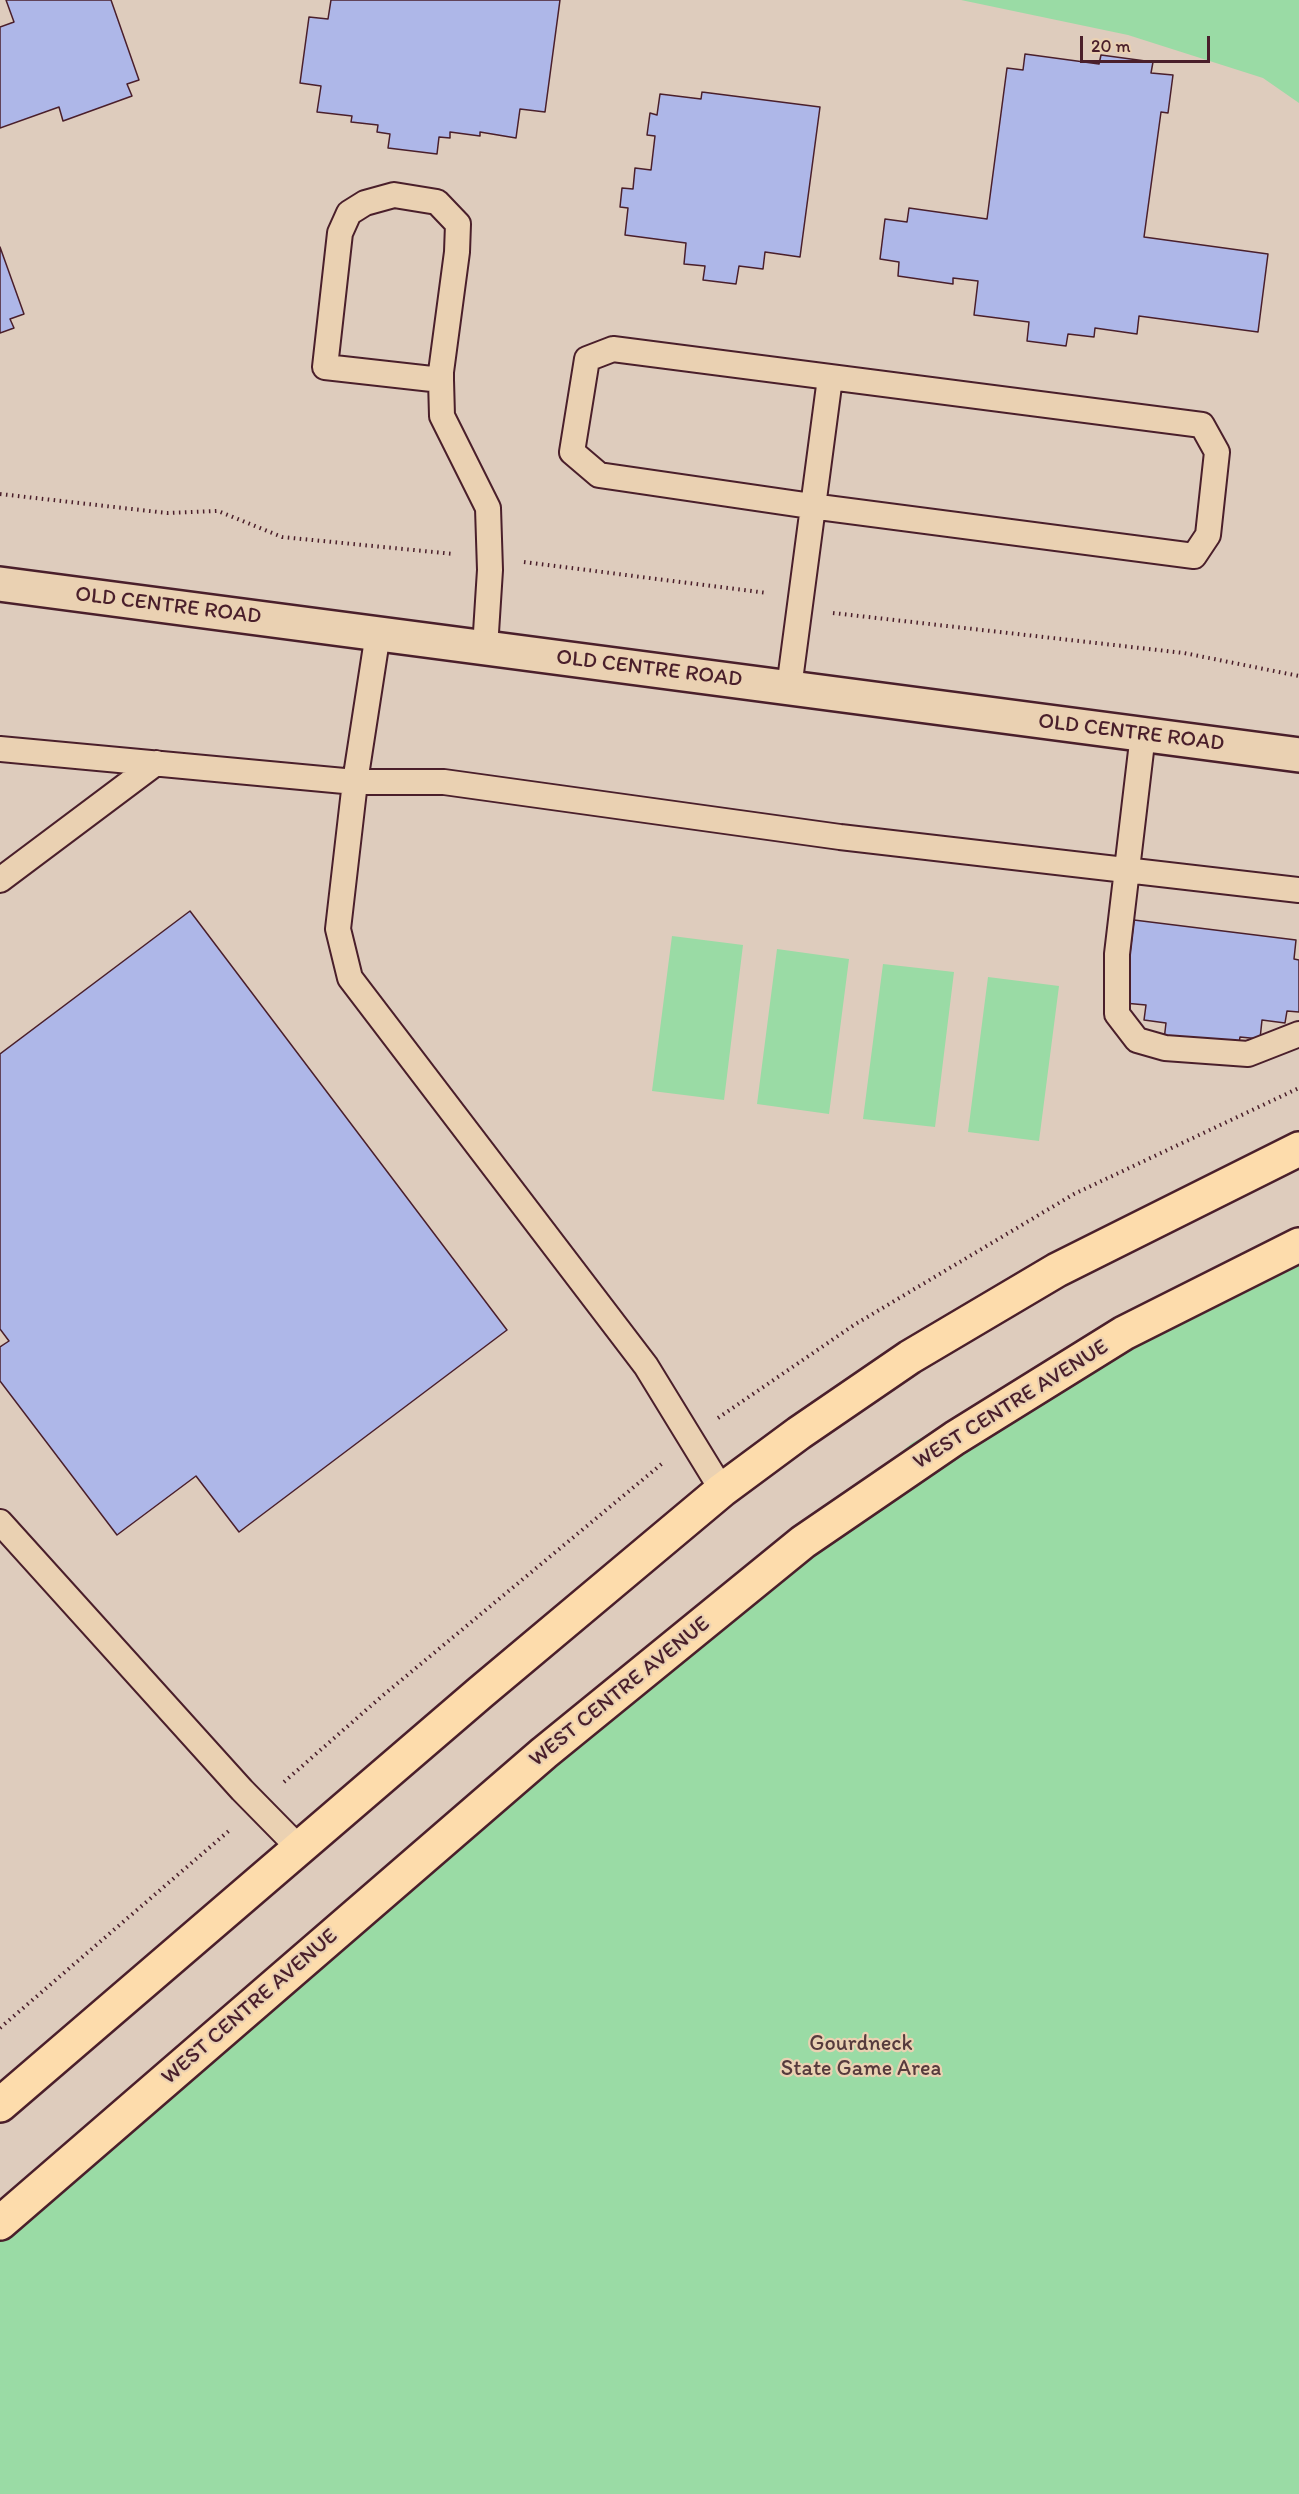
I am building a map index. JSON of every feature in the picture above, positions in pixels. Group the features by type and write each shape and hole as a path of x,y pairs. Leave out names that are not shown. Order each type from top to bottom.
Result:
{"main road":[{"path":"0,2105 722,1490 910,1357 1008,1299 1089,1254 1299,1149"},
{"name":"WEST CENTRE AVENUE","path":"0,2223 543,1753 803,1542 955,1438 1124,1333 1299,1245"}],"street":[{"name":"OLD CENTRE ROAD","path":"0,584 1299,755"}],"lane":[{"path":"441,380 325,367 340,233 349,213 365,203 394,195 437,202 458,224 457,252 441,380 442,416 488,508 490,558 485,648"},
{"path":"614,349 830,378 1202,425 1217,452 1208,535 1194,556 812,506 599,475 572,452 587,359 614,349"},
{"path":"789,688 830,378"},
{"path":"378,633 355,782 339,929 350,978 646,1366 722,1490"},
{"path":"1143,734 1117,954 1117,1014 1137,1040 1165,1048 1248,1054 1299,1034"},
{"path":"0,748 355,782 444,782 840,837 1299,890"},
{"path":"0,880 156,763"},
{"path":"0,1522 242,1790 299,1848"}],"path":[{"path":"0,494 167,513 218,511 282,537 490,558 769,593 799,610 1184,653 1299,676"}],"green space":[{"path":"961,0 1299,0 1299,103 1263,78 1128,35"},
{"path":"672,936 743,945 724,1100 652,1091"},
{"path":"777,949 849,959 829,1114 757,1104"},
{"path":"883,964 954,972 935,1127 863,1119"},
{"path":"988,977 1059,986 1039,1141 968,1132"},
{"name":"Gourdneck State Game Area","path":"1299,1227 1299,2494 0,2494 0,2208 912,1443"}],"building":[{"path":"6,0 111,0 139,80 127,84 132,96 63,121 59,107 0,128 0,27 14,22"},
{"path":"331,0 560,0 545,112 520,109 516,138 480,132 480,136 450,132 450,138 439,137 437,154 388,148 390,134 377,132 378,125 351,122 352,116 317,112 321,86 300,83 309,17 328,19"},
{"path":"1025,54 1099,64 1101,55 1153,62 1151,73 1173,75 1168,113 1161,112 1144,237 1268,254 1258,332 1139,316 1137,334 1095,328 1094,337 1068,334 1066,346 1027,341 1029,322 974,315 978,281 953,278 953,284 898,276 899,262 880,259 885,219 907,222 909,208 987,219 1007,68 1023,70"},
{"path":"702,92 820,107 800,257 765,252 763,269 739,266 736,284 703,280 705,266 684,264 686,243 625,235 628,208 620,207 622,188 633,189 635,168 651,170 655,136 647,135 650,113 657,115 660,94 701,99"},
{"path":"0,247 24,314 10,319 14,328 0,333"},
{"path":"190,911 507,1330 239,1532 196,1476 117,1535 0,1381 0,1347 9,1341 0,1329 0,1054"},
{"path":"1134,920 1296,940 1294,959 1299,960 1299,1012 1287,1011 1285,1023 1262,1020 1260,1039 1240,1037 1238,1049 1164,1040 1166,1023 1144,1020 1146,1005 1124,1003"}]}
